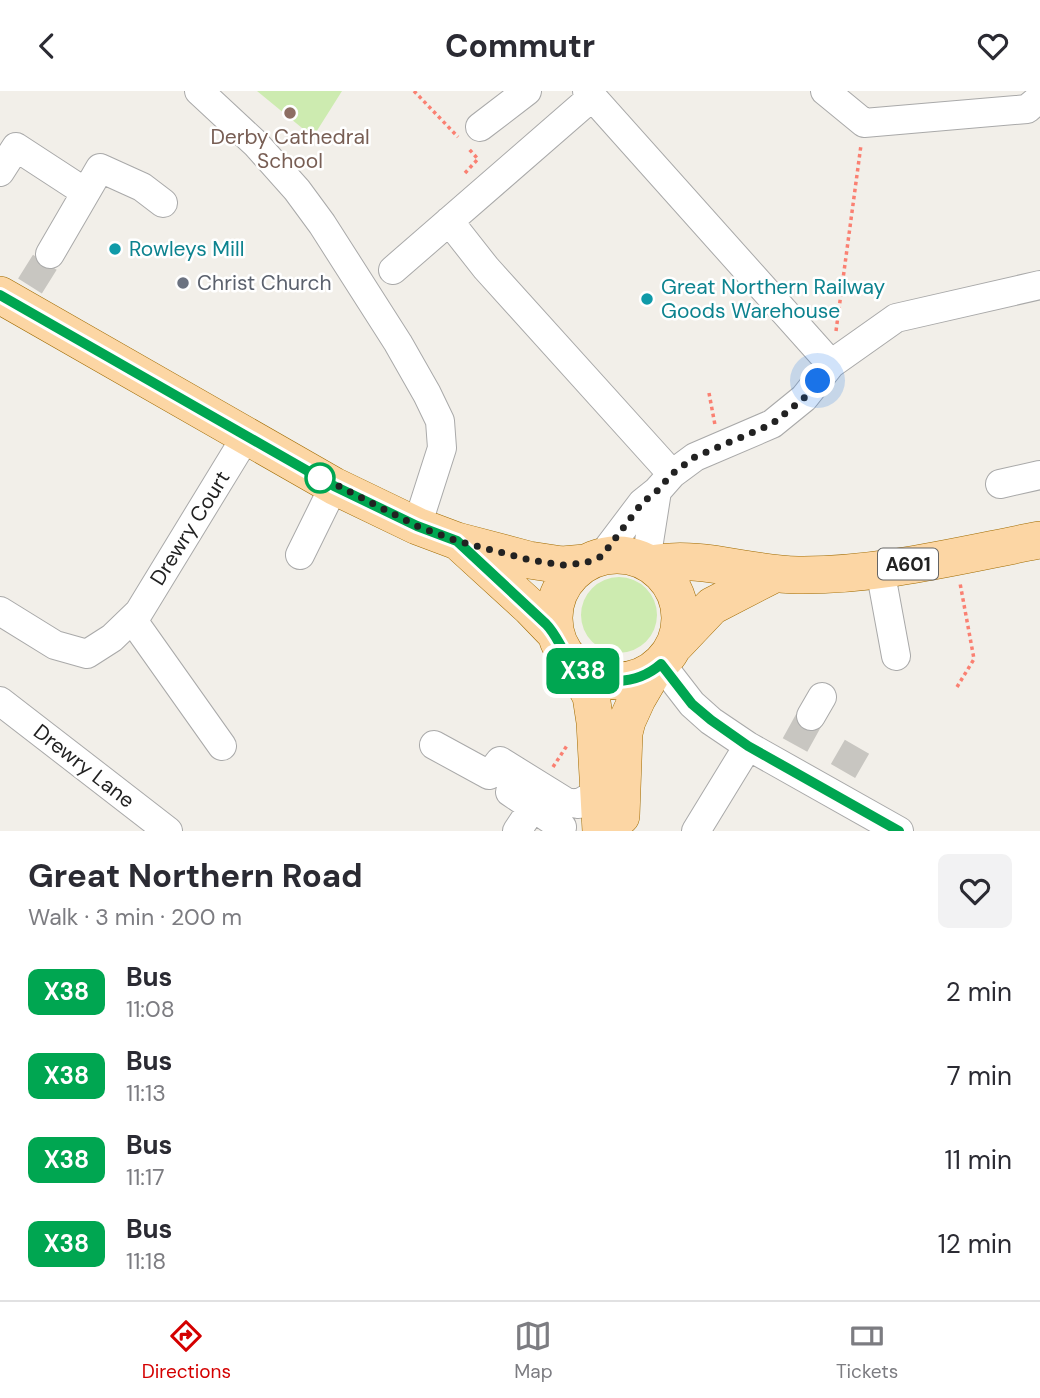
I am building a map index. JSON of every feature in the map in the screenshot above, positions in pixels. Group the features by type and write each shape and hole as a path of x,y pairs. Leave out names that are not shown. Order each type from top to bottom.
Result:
{"main road":[{"path":"16,296 334,486 417,526 457,541 530,560 562,565 594,560"},
{"name":"A601","path":"594,560 622,555 648,562 675,559 774,574 800,575 880,569 1040,540"},
{"path":"457,541 556,634"},
{"path":"594,560 567,578 554,611 556,634 563,651 575,666 591,696 601,831"},
{"name":"A601","path":"575,666 603,680 633,680 663,660 680,622 678,599 667,579 648,562"},
{"name":"A601","path":"620,831 624,733 637,699 663,660 712,606 774,574"}],"street":[{"path":"199,91 271,161 303,198 398,343 436,412 440,421 442,448 417,526"},
{"path":"480,127 527,91"},
{"path":"825,91 864,124 1027,109 1040,98"},
{"path":"393,270 590,94 831,365"},
{"path":"0,172 16,147 85,192"},
{"path":"50,254 100,168 142,187 163,203"},
{"path":"449,221 665,483"},
{"path":"594,560 642,503 695,457 772,424 804,398 831,365 897,318 1040,285"},
{"name":"Drewry Court","path":"0,611 55,645 87,654 112,638 139,612 247,435"},
{"path":"1000,484 1040,475"},
{"path":"648,562 665,483"},
{"path":"300,555 334,486"},
{"path":"880,569 895,656"},
{"path":"132,619 222,745"},
{"path":"663,660 692,704 711,720 748,746 789,755 836,782 893,830"},
{"name":"Drewry Lane","path":"0,701 168,831"},
{"path":"434,745 489,775 500,761 566,802 578,804 599,792"},
{"path":"696,831 748,746"},
{"path":"517,831 521,800 562,827"}],"path":[{"path":"414,91 478,159 461,178"},
{"path":"831,365 864,124"},
{"path":"709,393 716,431"},
{"path":"955,557 974,659 957,687"}],"green space":[{"path":"257,91 342,91 313,137"},
{"path":"619,577 634,580 646,588 654,600 657,615 654,630 646,642 634,650 619,653 604,650 592,642 584,630 581,615 584,600 592,588 604,580"}],"tunnel":[{"path":"30,286 50,254"},
{"path":"795,745 811,716"},
{"path":"843,771 862,738"}],"bus line":[{"name":"X38","path":"0,295 334,486 417,526 457,541 530,607 556,634 563,651 575,666 588,674 603,680 633,680 661,664 692,704 748,746 899,831"}],"place":[{"name":"Derby Cathedral School","path":"290,113"},
{"name":"Rowleys Mill","path":"115,249"},
{"name":"Christ Church","path":"183,283"},
{"name":"Great Northern Railway Goods Warehouse","path":"647,299"}],"route":[{"path":"320,478 313,473 417,526 457,541 530,560 562,565 585,563 602,556 642,503 672,474 695,457 772,424 804,398 818,381"}]}
